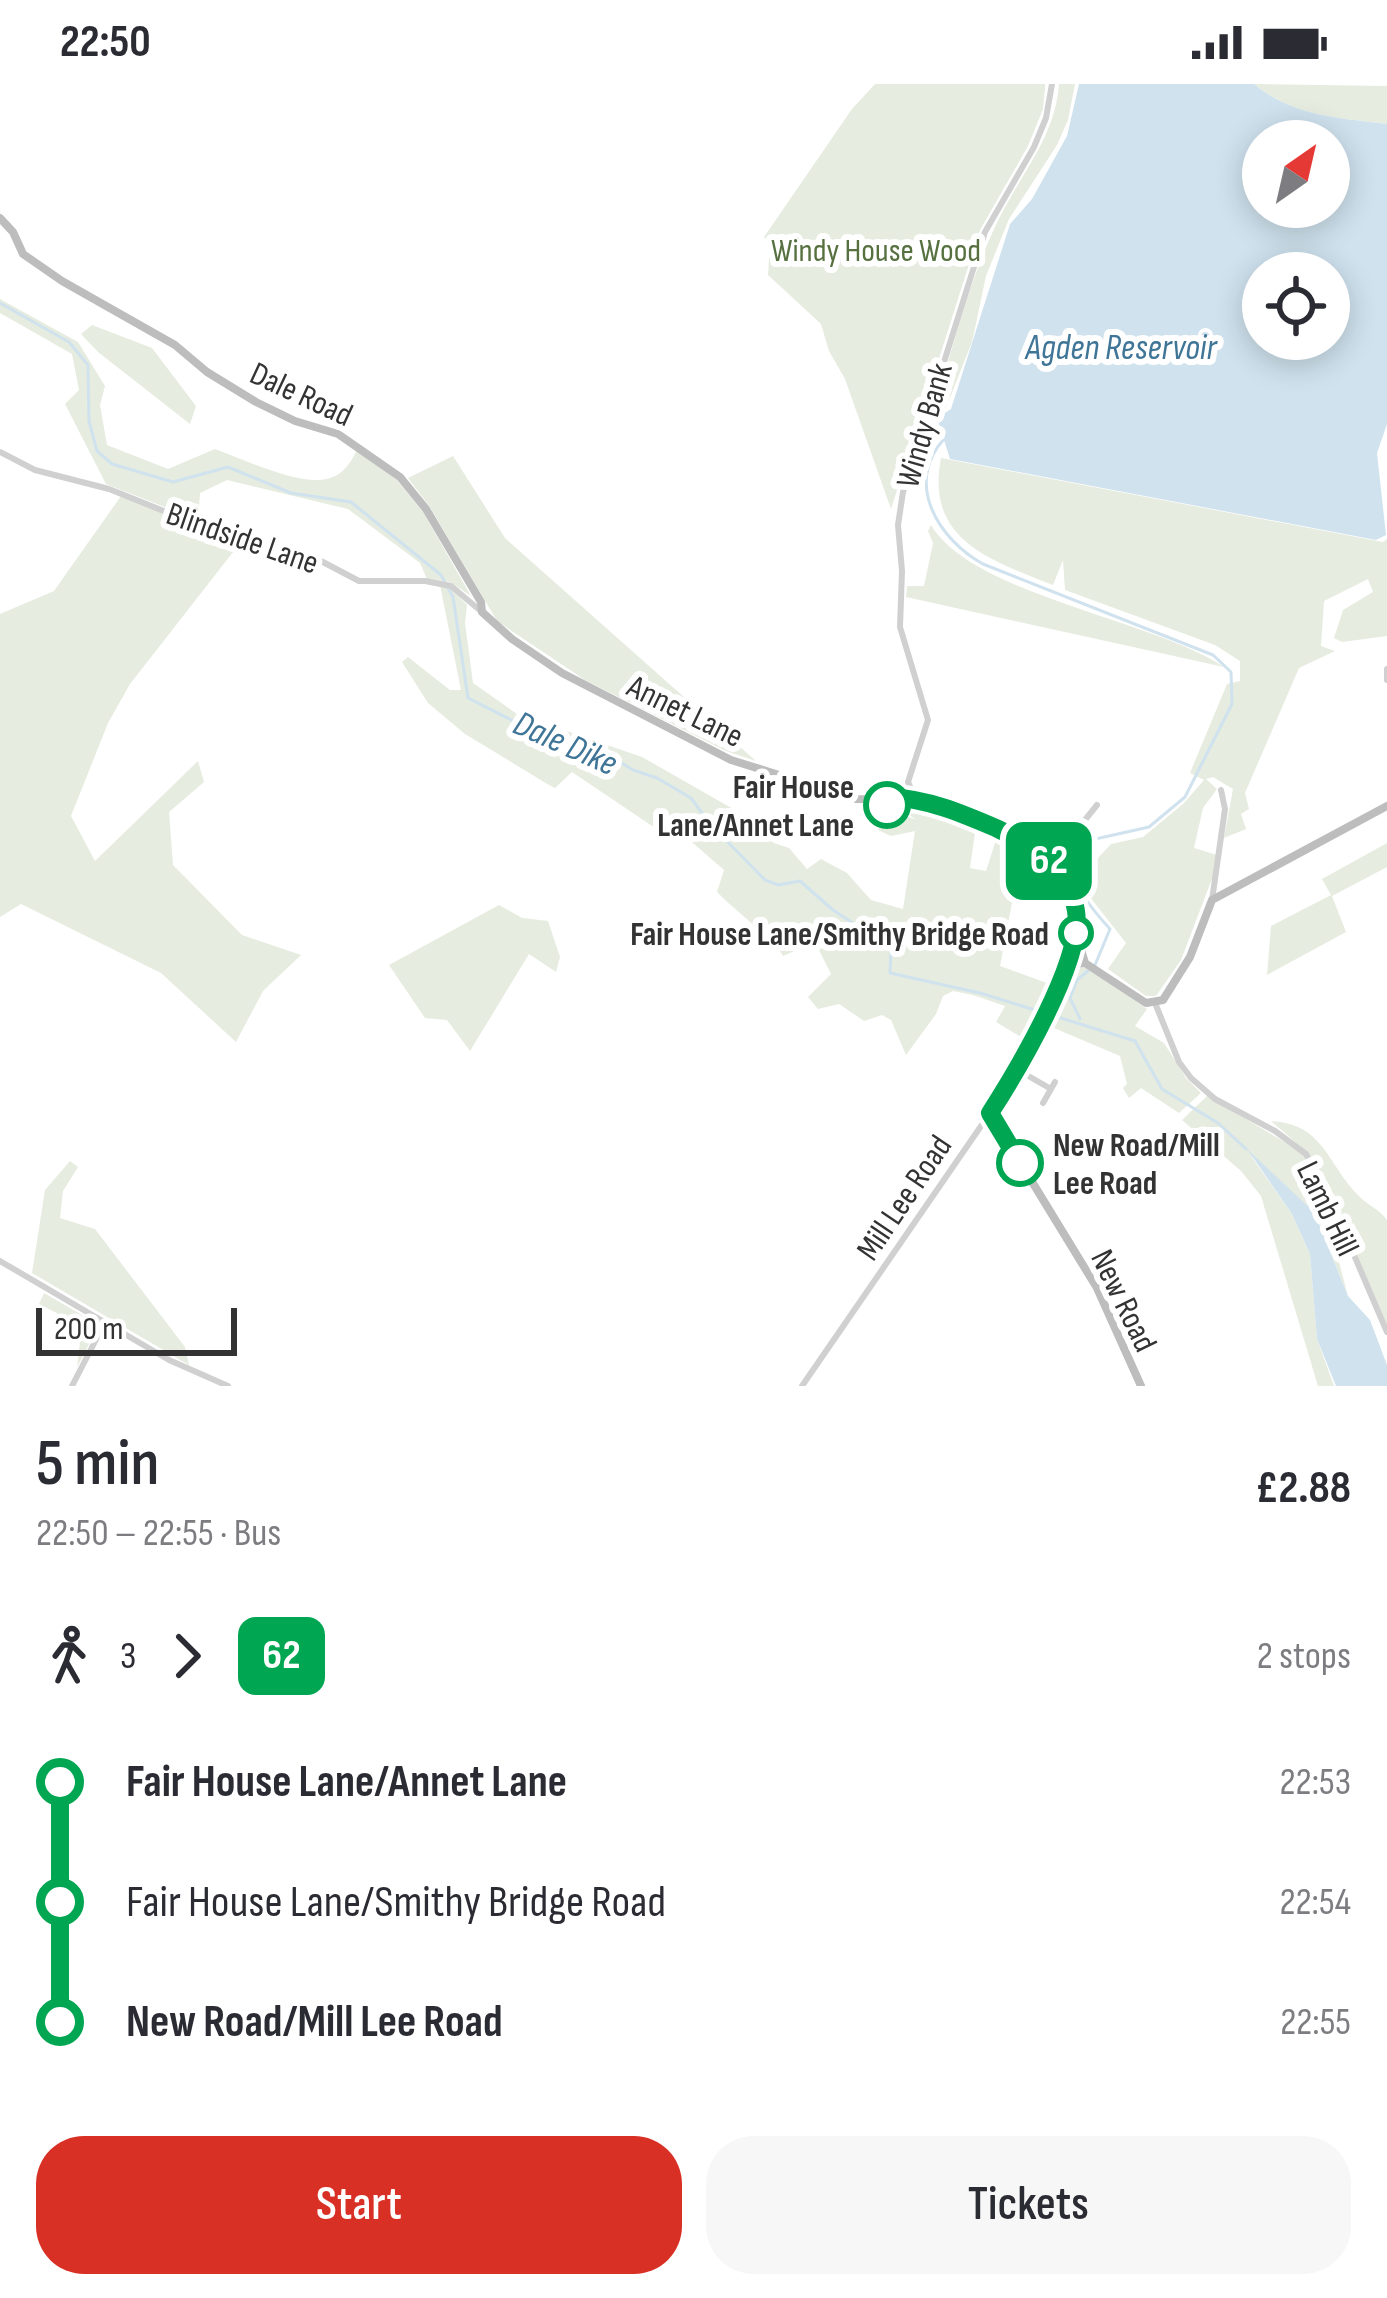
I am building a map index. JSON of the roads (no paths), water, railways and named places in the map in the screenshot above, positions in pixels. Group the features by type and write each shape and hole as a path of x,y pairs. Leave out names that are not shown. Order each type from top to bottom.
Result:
{"street":[{"name":"Windy Bank","path":"893,798 908,782 928,720 901,627 898,525 903,492 985,232 1034,147 1052,84"},
{"name":"Dale Road","path":"0,218 23,254 62,281 175,345 207,372 256,402 338,434 400,477 426,509 481,602 482,612"},
{"name":"Blindside Lane","path":"0,452 35,470 109,489 261,550 321,561 359,581 451,586 482,612"},
{"name":"Annet Lane","path":"482,612 562,673 731,760 856,799 915,798 984,823 1040,851"},
{"path":"1387,669 1387,680"},
{"path":"908,782 915,798"},
{"path":"1065,965 1086,963 1138,999 1155,1003 1169,994 1212,900 1225,809 1221,790"},
{"path":"1056,872 1060,850 1097,805"},
{"path":"1212,900 1387,806"},
{"path":"1040,851 1060,850"},
{"path":"1040,851 1073,900 1076,934 1086,963"},
{"name":"Mill Lee Road","path":"802,1386 1018,1070 1076,934"},
{"name":"Lamb Hill","path":"1155,1003 1179,1062 1191,1078 1226,1106 1275,1130 1306,1154 1328,1192 1387,1332"},
{"path":"1018,1070 1053,1086 1042,1103"},
{"name":"New Road","path":"990,1113 1097,1288 1141,1386"},
{"path":"0,1261 194,1373 228,1386"},
{"path":"72,1386 105,1322"}],"water":[{"name":"Agden Reservoir","path":"1079,84 1254,84 1300,109 1387,124 1387,424 1377,453 1386,535 1376,540 950,459 937,418 951,409 1010,224 1032,199 1067,136"},
{"path":"1247,1149 1314,1212 1348,1296 1370,1320 1387,1365 1387,1386 1336,1386 1317,1339 1310,1254 1292,1214"}],"waterway":[{"name":"Dale Dike","path":"0,303 69,342 88,365 89,421 97,451 112,464 173,482 228,467 291,493 351,502 441,575 453,597 468,698 553,741 607,754 691,798 765,880 778,885 800,881 833,910 891,948 890,973 980,993 1135,1041 1162,1089 1218,1123 1246,1149"},
{"path":"944,439 932,456 927,491 940,525 967,553 983,564 1213,655 1231,672 1232,704 1185,797 1149,827 1091,840 1077,848 1077,882 1110,929 1095,965"},
{"path":"1080,1019 1070,998 1077,980 1088,971"}],"place":[{"name":"Fair House Lane/Annet Lane","path":"887,805"},
{"name":"Fair House Lane/Smithy Bridge Road","path":"1076,933"},
{"name":"New Road/Mill Lee Road","path":"1020,1163"}],"park label":[{"name":"Windy House Wood","path":"876,249"}]}
